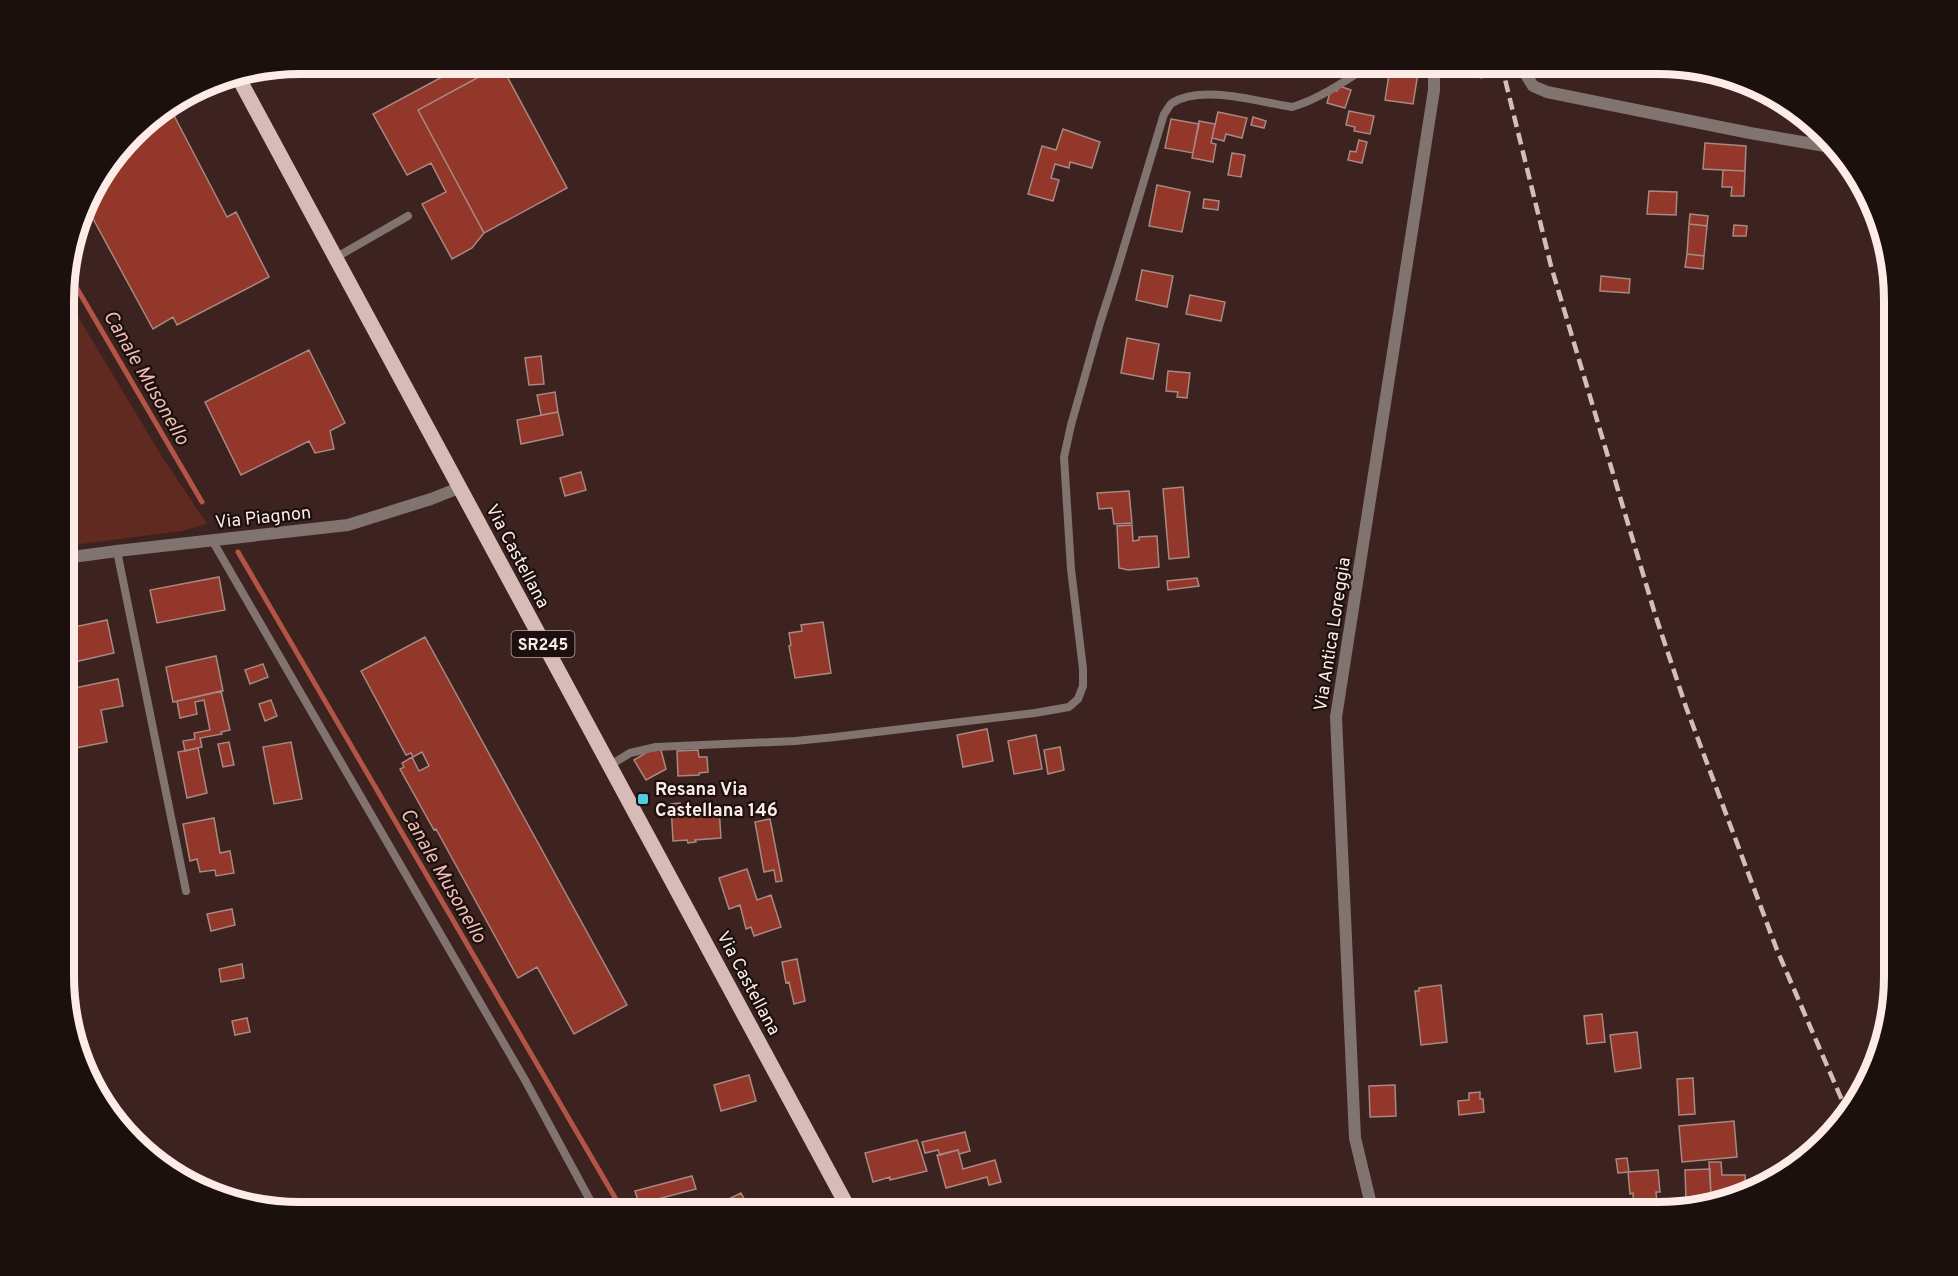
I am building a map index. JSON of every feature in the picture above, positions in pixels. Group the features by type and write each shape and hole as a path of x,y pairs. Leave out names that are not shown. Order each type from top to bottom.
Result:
{"main road":[{"name":"Via Castellana","path":"240,81 845,1202"}],"street":[{"name":"Via Antica Loreggia","path":"1370,1202 1355,1138 1336,717 1434,90 1434,74"},
{"path":"1526,74 1533,86 1547,92 1824,146"},
{"name":"Via Piagnon","path":"74,557 348,525 459,488"}],"lane":[{"path":"609,766 630,753 656,747 835,737 1035,713 1069,707 1078,699 1083,686 1083,669 1071,569 1065,457 1071,425 1100,323 1164,114 1171,104 1190,96 1206,93 1292,107 1324,93 1356,74"},
{"path":"335,258 408,216"},
{"path":"212,540 525,1080 591,1202"},
{"path":"117,551 186,891"}],"shaded area":[{"path":"74,310 161,455 207,524 182,531 74,545"}],"building":[{"path":"448,74 484,74 418,110 484,233 472,248 452,259 422,204 446,192 431,163 407,175 373,114"},
{"path":"484,74 506,74 567,188 484,233 418,110"},
{"path":"1389,74 1418,74 1413,104 1385,100"},
{"path":"1465,74 1483,74 1482,78"},
{"path":"1339,86 1351,90 1345,108 1327,103 1331,89 1337,91"},
{"path":"1349,111 1374,116 1370,134 1354,131 1355,127 1346,125"},
{"path":"1218,112 1247,118 1242,138 1226,134 1224,141 1212,138"},
{"path":"173,113 227,217 236,212 269,277 177,325 173,317 153,329 91,214 104,186 120,162 150,130"},
{"path":"1253,117 1266,121 1264,128 1251,125"},
{"path":"1171,119 1199,124 1193,153 1165,148"},
{"path":"1199,121 1215,124 1211,143 1216,144 1213,162 1192,158"},
{"path":"1063,129 1100,142 1092,168 1070,162 1069,168 1055,164 1051,178 1059,180 1053,201 1028,194 1042,146 1056,150"},
{"path":"1359,140 1367,142 1362,163 1348,160 1350,151 1356,152"},
{"path":"1705,143 1746,146 1745,171 1703,169"},
{"path":"1232,153 1245,155 1241,177 1228,175"},
{"path":"1723,170 1745,171 1744,196 1731,196 1732,187 1722,187"},
{"path":"1157,185 1190,192 1182,232 1149,226"},
{"path":"1649,191 1677,192 1676,215 1647,214"},
{"path":"1204,199 1219,201 1218,210 1203,208"},
{"path":"1690,214 1708,216 1707,226 1689,224"},
{"path":"1689,224 1707,226 1704,256 1687,254"},
{"path":"1734,225 1747,226 1746,236 1733,236"},
{"path":"1687,254 1704,256 1703,269 1685,267"},
{"path":"1142,270 1173,276 1167,307 1136,300"},
{"path":"1601,276 1630,279 1629,293 1600,291"},
{"path":"1190,295 1225,302 1221,321 1186,314"},
{"path":"1127,338 1159,344 1153,379 1121,373"},
{"path":"309,350 345,423 330,431 334,449 315,453 309,441 241,475 205,402"},
{"path":"541,356 544,384 529,385 525,358"},
{"path":"1168,371 1190,373 1187,398 1177,397 1178,392 1166,391"},
{"path":"555,392 558,412 541,415 537,395"},
{"path":"558,412 563,435 521,444 517,420"},
{"path":"581,472 586,490 565,496 560,478"},
{"path":"1183,487 1189,557 1169,559 1163,489"},
{"path":"1129,491 1132,523 1114,524 1112,508 1099,509 1097,493"},
{"path":"1132,525 1133,541 1139,540 1139,537 1157,536 1159,567 1128,570 1119,568 1117,526"},
{"path":"219,577 225,610 157,623 150,590"},
{"path":"1197,578 1199,586 1168,590 1167,581"},
{"path":"107,620 114,653 74,662 74,627"},
{"path":"823,622 831,673 795,678 789,633 802,631 801,625"},
{"path":"425,637 627,1005 574,1034 537,967 518,978 436,829 434,830 400,769 404,767 402,763 412,757 419,771 429,766 422,752 413,757 411,753 406,755 361,671"},
{"path":"216,656 223,691 173,702 166,667"},
{"path":"263,664 268,677 250,684 245,670"},
{"path":"118,679 123,706 101,710 107,742 74,748 74,688"},
{"path":"221,691 230,730 221,732 222,734 200,738 202,747 185,751 183,741 195,739 194,733 210,730 204,700 195,702 197,714 180,718 177,701"},
{"path":"271,700 277,716 265,721 259,704"},
{"path":"987,729 993,761 963,767 957,735"},
{"path":"1036,735 1042,769 1014,774 1008,741"},
{"path":"229,742 234,765 223,767 218,744"},
{"path":"291,742 302,799 274,804 263,747"},
{"path":"1060,747 1064,770 1048,774 1044,750"},
{"path":"198,748 207,793 187,798 178,752"},
{"path":"661,750 666,769 646,780 634,760 649,751"},
{"path":"698,750 699,757 707,757 708,772 678,776 677,751"},
{"path":"680,803 681,813 719,808 721,838 695,840 696,842 688,843 687,840 673,841 671,804"},
{"path":"214,818 220,853 230,851 234,873 216,876 215,870 200,872 197,859 190,861 183,824"},
{"path":"770,819 782,881 776,882 774,870 764,872 755,822"},
{"path":"747,869 757,900 771,895 781,927 754,936 751,927 746,929 740,905 729,909 719,878"},
{"path":"232,909 235,925 211,931 207,914"},
{"path":"797,959 805,1001 794,1004 789,982 786,983 782,962"},
{"path":"242,964 244,978 221,982 219,969"},
{"path":"1441,985 1447,1042 1421,1045 1415,991 1419,991 1419,988"},
{"path":"1602,1014 1605,1042 1587,1044 1584,1016"},
{"path":"247,1018 250,1032 235,1035 232,1021"},
{"path":"1637,1032 1641,1068 1615,1072 1610,1035"},
{"path":"749,1075 756,1101 721,1111 714,1085"},
{"path":"1693,1078 1695,1114 1679,1115 1677,1079"},
{"path":"1395,1085 1396,1116 1370,1117 1369,1086"},
{"path":"1480,1092 1484,1112 1459,1115 1458,1101 1469,1100 1469,1093"},
{"path":"1734,1121 1737,1157 1682,1162 1679,1126"},
{"path":"965,1132 970,1151 959,1154 958,1150 940,1155 938,1150 925,1153 922,1142"},
{"path":"917,1140 927,1171 873,1182 865,1153"},
{"path":"958,1150 963,1169 995,1160 1001,1182 989,1185 987,1177 946,1188 937,1155"},
{"path":"1627,1158 1629,1172 1618,1173 1616,1159"},
{"path":"1709,1162 1721,1162 1722,1175 1745,1175 1746,1185 1711,1196"},
{"path":"1710,1169 1711,1196 1686,1199 1685,1170"},
{"path":"1658,1170 1660,1192 1656,1192 1657,1202 1633,1202 1633,1193 1630,1194 1628,1172"},
{"path":"692,1176 696,1189 646,1202 646,1199 638,1201 635,1191"},
{"path":"741,1193 746,1202 722,1202"}],"waterway":[{"name":"Canale Musonello","path":"74,284 202,502"},
{"name":"Canale Musonello","path":"238,552 618,1202"}],"railway":[{"path":"1504,74 1551,266 1655,614 1686,707 1777,950 1844,1105"}],"place":[{"name":"Resana Via Castellana 146","path":"643,799"}]}
